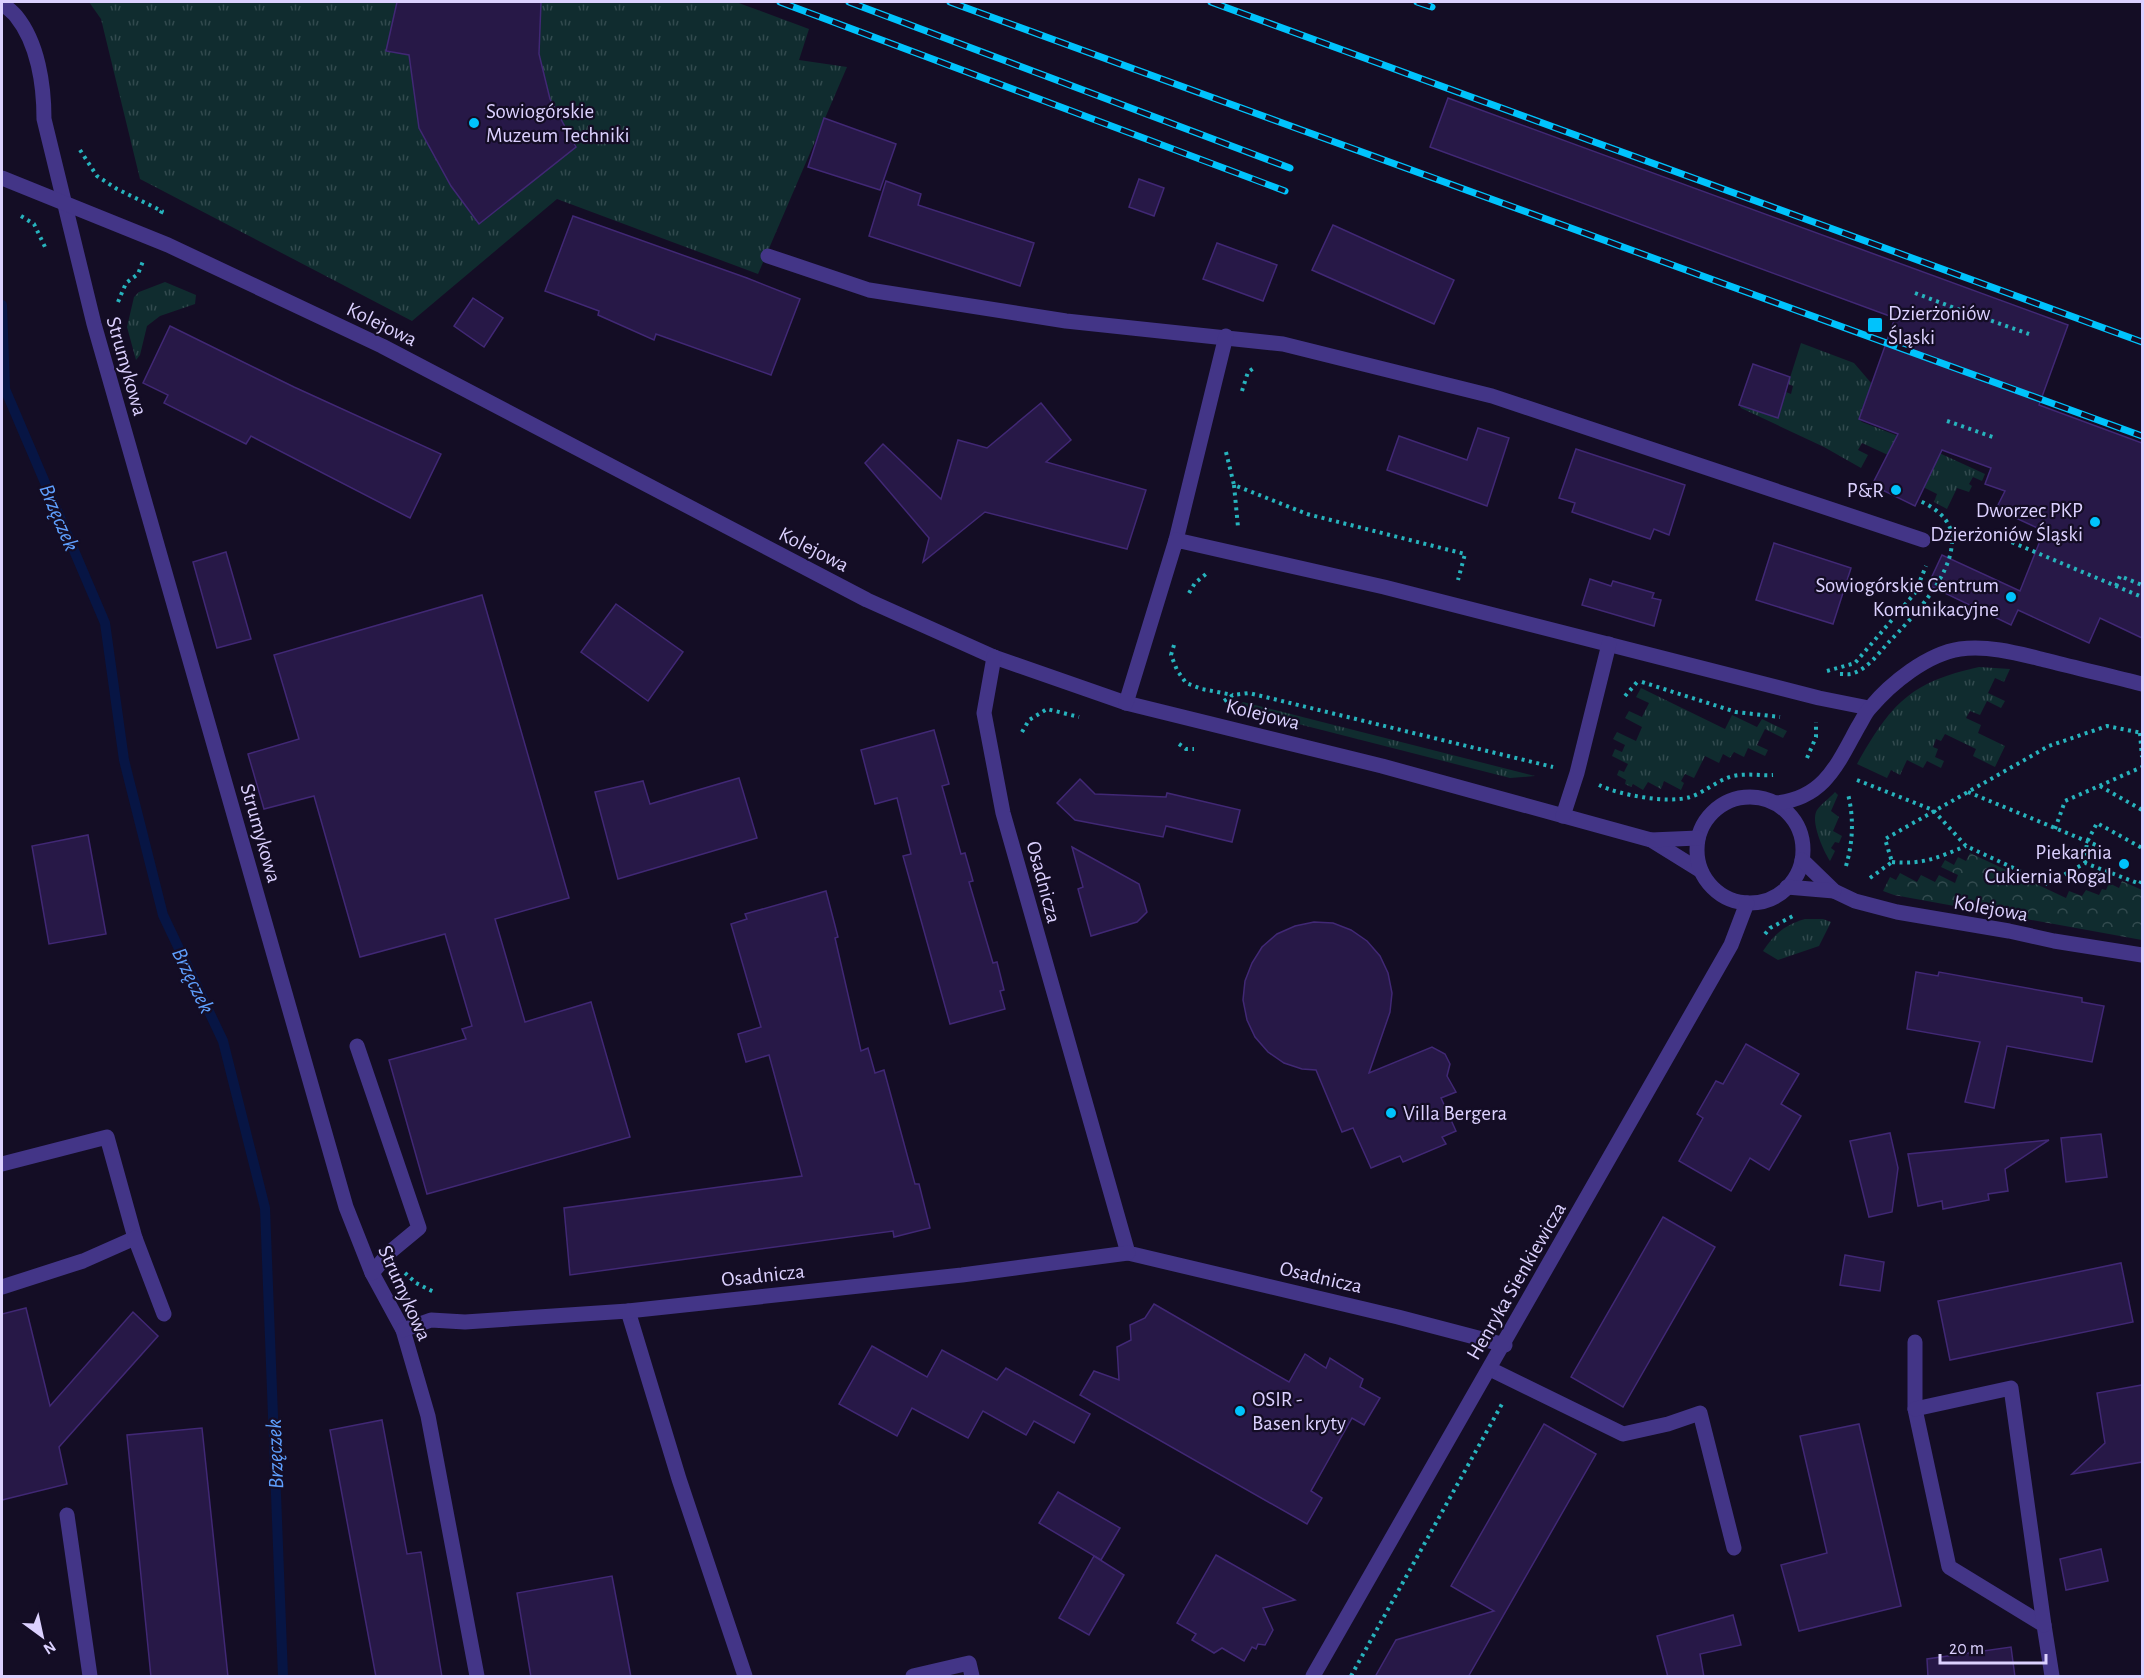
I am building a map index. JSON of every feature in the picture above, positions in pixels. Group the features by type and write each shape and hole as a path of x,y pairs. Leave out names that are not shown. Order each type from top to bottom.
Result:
{"street":[{"name":"Strumykowa","path":"2,3 16,16 30,42 44,91 44,119 97,336 343,1196 372,1273 403,1330 428,1416 477,1677"},
{"name":"Kolejowa","path":"2,178 150,238 382,346 867,600 994,657 1126,703 1382,766 1651,840 1701,871"},
{"path":"768,256 869,290 1066,321 1226,336 1282,344 1492,396 1929,542"},
{"path":"1126,703 1176,540 1226,336"},
{"path":"1176,540 1384,587 1819,698 1869,708"},
{"path":"1563,816 1577,773 1609,644"},
{"path":"1776,803 1788,802 1807,795 1824,783 1869,708 1910,670 1932,657 1959,649 1993,648 2142,684"},
{"name":"Osadnicza","path":"994,657 984,713 1003,813 1128,1252"},
{"path":"1744,797 1761,797 1776,803 1789,813 1798,827 1803,844 1802,860 1796,876 1787,887 1769,899 1747,903 1733,900 1709,884 1701,871 1697,855 1698,838 1704,823 1715,810 1728,801 1744,797"},
{"name":"Kolejowa","path":"1651,840 1698,838"},
{"name":"Kolejowa","path":"1802,860 1834,891 1855,901 1897,912 2142,955"},
{"name":"Kolejowa","path":"1787,887 1834,891"},
{"name":"Henryka Sienkiewicza","path":"1313,1677 1731,945 1747,903"},
{"path":"357,1046 419,1228 390,1252 372,1273"},
{"path":"2,1164 107,1137 135,1238 164,1314"},
{"path":"2,1287 82,1261 135,1238"},
{"name":"Osadnicza","path":"403,1330 431,1320 465,1322 628,1311 962,1275 1128,1252 1504,1345"},
{"path":"628,1311 679,1479 745,1677"},
{"path":"1915,1342 1915,1408 1948,1567 2044,1625"},
{"path":"1490,1369 1623,1434 1668,1424 1700,1413 1734,1548"},
{"path":"1915,1408 2011,1388 2052,1677"},
{"path":"67,1515 90,1677"},
{"path":"913,1677 969,1663 972,1677"}],"path":[{"path":"75,141 97,176 117,189 162,211 138,274 126,284 117,299 118,309"},
{"path":"1915,293 1960,310"},
{"path":"1984,318 2030,334"},
{"path":"1241,393 1248,372 1265,362 1282,362 1282,344"},
{"path":"1947,421 1993,437"},
{"path":"1184,599 1195,583 1212,568 1240,554 1234,485 1224,444"},
{"path":"1234,485 1307,514 1465,554 1458,580 1469,583"},
{"path":"1918,500 1939,512 1948,524 1953,537 1951,553 1941,577 1927,600 1866,666 1852,674 1826,671 1855,663 1915,593 1929,542 1953,537 1996,536 2142,597"},
{"path":"2116,586 2120,576 2142,585"},
{"path":"1174,644 1171,655 1177,670 1186,683 1202,689 1233,695 1250,693 1577,773 1602,787 1668,800 1689,798 1727,778 1747,774 1779,774"},
{"path":"1603,669 1736,712 1781,717"},
{"path":"1175,742 1186,749 1199,749 1210,741 1221,703 1233,695"},
{"path":"1022,732 1029,720 1047,709 1080,717"},
{"path":"1805,720 1816,722"},
{"path":"1893,862 1885,839 2049,746 2108,726 2141,733 2142,758"},
{"path":"1806,759 1820,761 1834,769"},
{"path":"2055,829 2065,801 2142,767"},
{"path":"1844,872 1851,849 1851,807 1848,793 1854,779 1933,810 1966,846 2048,884 2085,863"},
{"path":"2100,786 2142,810"},
{"path":"1967,792 2096,845"},
{"path":"2085,863 2087,842 2097,823 2142,848"},
{"path":"1864,882 1893,862 1912,864 1940,857 1966,846"},
{"path":"2085,863 2140,884 2142,880"},
{"path":"2050,875 2057,879"},
{"path":"390,1252 400,1268 416,1283 464,1305 465,1322"},
{"path":"1352,1677 1515,1381"}],"green space":[{"name":"Sowiogórskie Muzeum Techniki","path":"89,2 736,2 809,29 799,60 847,67 758,274 557,199 412,321 140,179 101,19"},
{"path":"165,282 196,295 195,304 160,316 147,326 140,355 136,360 127,327 134,297 139,292"},
{"path":"1801,343 1854,363 1872,384 1859,419 1862,422 1924,446 1985,474 1982,481 1973,477 1969,484 1972,486 1969,492 1957,488 1947,509 1934,502 1937,494 1921,486 1927,473 1862,443 1858,450 1868,455 1861,468 1824,447 1741,408 1739,405 1778,417 1786,392 1791,394 1793,386 1788,384"},
{"path":"1979,667 2010,669 2004,682 1995,678 1988,693 2005,701 2001,708 1987,701 1980,715 1970,711 1966,718 1981,725 1978,733 2005,746 1995,767 1973,756 1976,749 1945,734 1941,741 1936,739 1933,747 1938,749 1935,757 1944,761 1941,768 1927,761 1923,768 1907,760 1900,775 1891,770 1887,778 1857,764 1892,711 1905,699 1919,688 1936,680"},
{"path":"1641,688 1725,729 1732,715 1757,727 1762,719 1787,731 1783,738 1765,729 1757,745 1768,750 1765,756 1748,748 1744,757 1734,752 1730,758 1723,754 1719,763 1705,756 1694,778 1685,774 1681,781 1684,783 1681,790 1664,781 1661,789 1648,782 1643,790 1633,784 1631,787 1625,784 1626,780 1617,775 1619,770 1624,772 1628,764 1612,756 1615,749 1622,752 1625,745 1613,739 1617,732 1636,741 1642,727 1625,718 1629,711 1642,717 1649,703 1636,697"},
{"path":"1243,702 1535,776 1510,778 1236,708"},
{"path":"1835,792 1838,795 1831,811 1839,817 1833,831 1842,836 1839,843 1835,842 1831,848 1835,851 1830,861 1818,836 1815,815 1819,807"},
{"path":"1970,853 2066,898 2069,891 2082,896 2086,890 2099,895 2102,889 2106,890 2109,883 2119,888 2122,881 2142,890 2142,940 1894,895 1883,891 1890,877 1896,880 1900,873 1917,882 1921,875 1935,882 1939,875 1955,883 1958,875 1941,867 1945,860 1954,865 1958,857 1966,861"},
{"path":"1805,919 1823,919 1831,922 1819,946 1778,960 1763,951 1781,930"}],"building":[{"path":"397,2 541,2 539,54 550,99 576,147 479,224 451,186 419,128 409,55 386,51"},
{"path":"1448,98 2068,325 2039,405 2142,443 2142,638 2100,618 2089,643 2018,610 2011,625 1928,585 1942,555 2020,591 2044,531 1996,509 2005,491 1985,484 1991,468 1942,450 1915,506 1872,485 1898,434 1859,419 1895,318 1430,147"},
{"path":"824,118 896,144 880,190 808,167"},
{"path":"1139,179 1164,188 1154,216 1129,207"},
{"path":"886,181 921,194 918,205 1034,243 1020,286 869,236"},
{"path":"573,216 800,299 771,375 656,334 654,340 598,315 599,311 545,291"},
{"path":"1333,225 1454,280 1434,324 1312,270"},
{"path":"1217,243 1277,265 1263,301 1203,279"},
{"path":"473,298 503,318 484,347 454,326"},
{"path":"170,326 294,387 441,454 410,518 251,436 246,444 164,403 168,395 143,383"},
{"path":"1753,364 1790,377 1778,418 1739,405"},
{"path":"1041,403 1071,440 1046,462 1146,490 1127,549 985,512 923,562 929,538 865,463 883,444 941,499 958,440 987,448"},
{"path":"1478,428 1509,438 1487,506 1387,470 1399,436 1467,460"},
{"path":"1576,449 1685,485 1669,535 1654,529 1650,539 1572,512 1575,503 1559,498"},
{"path":"1774,543 1851,568 1833,624 1756,600"},
{"path":"226,552 251,639 217,648 193,562"},
{"path":"1590,579 1611,586 1613,581 1654,593 1652,598 1661,600 1654,626 1582,605"},
{"path":"482,595 569,898 495,919 525,1022 591,1002 630,1137 427,1194 389,1060 466,1039 462,1029 472,1026 445,934 360,957 314,796 264,809 248,754 299,739 274,655"},
{"path":"616,604 683,652 648,701 581,652"},
{"path":"934,730 949,784 942,786 961,854 965,853 973,881 969,882 993,963 997,962 1004,990 1000,991 1005,1009 950,1024 903,856 911,854 897,798 875,804 861,750"},
{"path":"739,778 757,838 618,879 595,792 643,781 650,804"},
{"path":"1080,779 1095,794 1166,797 1167,793 1240,810 1232,842 1166,826 1163,837 1075,820 1057,803"},
{"path":"88,835 106,934 49,944 32,846"},
{"path":"1072,847 1139,884 1147,912 1137,922 1091,936 1078,889 1083,887"},
{"path":"826,891 838,937 835,938 861,1051 868,1048 875,1073 884,1070 915,1184 919,1184 930,1228 894,1237 893,1231 570,1275 564,1208 802,1176 769,1055 746,1062 738,1034 761,1027 731,924 747,919 745,914"},
{"path":"1314,922 1333,923 1351,930 1367,941 1380,956 1388,973 1392,993 1390,1012 1369,1073 1432,1047 1445,1054 1450,1064 1447,1076 1456,1092 1441,1098 1456,1131 1442,1137 1446,1144 1403,1162 1400,1156 1371,1168 1353,1128 1342,1132 1316,1070 1302,1069 1284,1063 1268,1052 1255,1037 1247,1020 1243,1000 1245,981 1252,963 1262,947 1277,934 1295,926"},
{"path":"1916,972 1938,976 1939,972 2082,998 2082,1002 2104,1006 2092,1062 2007,1046 1994,1108 1965,1102 1980,1042 1907,1029"},
{"path":"1746,1044 1799,1074 1781,1104 1801,1116 1769,1170 1750,1158 1731,1191 1679,1161 1703,1118 1697,1114 1716,1081 1723,1084"},
{"path":"1890,1133 1898,1168 1892,1212 1869,1217 1850,1141"},
{"path":"2101,1134 2107,1177 2066,1182 2061,1138"},
{"path":"2049,1140 2005,1169 2008,1191 1988,1194 1989,1200 1943,1209 1942,1201 1918,1206 1908,1154"},
{"path":"1663,1217 1715,1247 1623,1407 1571,1377"},
{"path":"1845,1255 1884,1262 1880,1291 1840,1285"},
{"path":"2121,1263 2133,1322 1950,1360 1938,1301"},
{"name":"OSIR - Basen kryty","path":"1154,1304 1289,1382 1305,1354 1326,1368 1330,1358 1363,1379 1360,1387 1380,1398 1364,1425 1352,1418 1311,1491 1322,1498 1307,1524 1080,1395 1094,1371 1119,1380 1117,1347 1131,1340 1130,1325 1145,1318"},
{"path":"26,1308 50,1406 133,1312 158,1336 59,1447 67,1484 2,1500 2,1314"},
{"path":"872,1346 927,1377 942,1350 997,1380 1006,1368 1090,1414 1074,1443 1034,1421 1026,1435 983,1411 968,1438 912,1408 897,1436 839,1404"},
{"path":"2142,1385 2142,1462 2072,1474 2105,1443 2097,1393"},
{"path":"382,1420 407,1554 421,1552 442,1677 376,1677 330,1430"},
{"path":"1544,1424 1596,1454 1468,1677 1375,1677 1396,1640 1494,1611 1451,1586"},
{"path":"1859,1424 1901,1606 1799,1631 1781,1565 1827,1553 1800,1436"},
{"path":"202,1428 228,1677 151,1677 127,1435"},
{"path":"1058,1492 1120,1528 1101,1560 1039,1523"},
{"path":"2101,1549 2108,1581 2066,1590 2060,1559"},
{"path":"1216,1555 1295,1600 1263,1608 1273,1630 1265,1645 1258,1644 1256,1649 1252,1647 1244,1661 1222,1648 1214,1653 1192,1640 1196,1634 1177,1623"},
{"path":"1094,1556 1124,1575 1089,1635 1059,1618"},
{"path":"612,1576 631,1677 531,1677 517,1593"},
{"path":"1733,1615 1741,1645 1700,1654 1704,1677 1668,1677 1657,1636"},
{"path":"2011,1647 2015,1677 1928,1677 1927,1659"}],"waterway":[{"name":"Brzęczek","path":"2,305 5,389 105,623 124,760 163,915 223,1041 265,1208 283,1676"}],"railway":[{"path":"780,2 1285,191"},
{"path":"849,2 1290,168"},
{"path":"950,2 2142,436"},
{"path":"1211,2 2142,342"},
{"path":"1417,2 1432,7"}],"place":[{"name":"Sowiogórskie Muzeum Techniki","path":"474,123"},
{"name":"Dzierżoniów Śląski","path":"1875,325"},
{"name":"P&R","path":"1896,490"},
{"name":"Dworzec PKP Dzierżoniów Śląski","path":"2095,522"},
{"name":"Sowiogórskie Centrum Komunikacyjne","path":"2011,597"},
{"name":"Piekarnia Cukiernia Rogal","path":"2124,864"},
{"name":"Villa Bergera","path":"1391,1113"},
{"name":"OSIR - Basen kryty","path":"1240,1411"}]}
